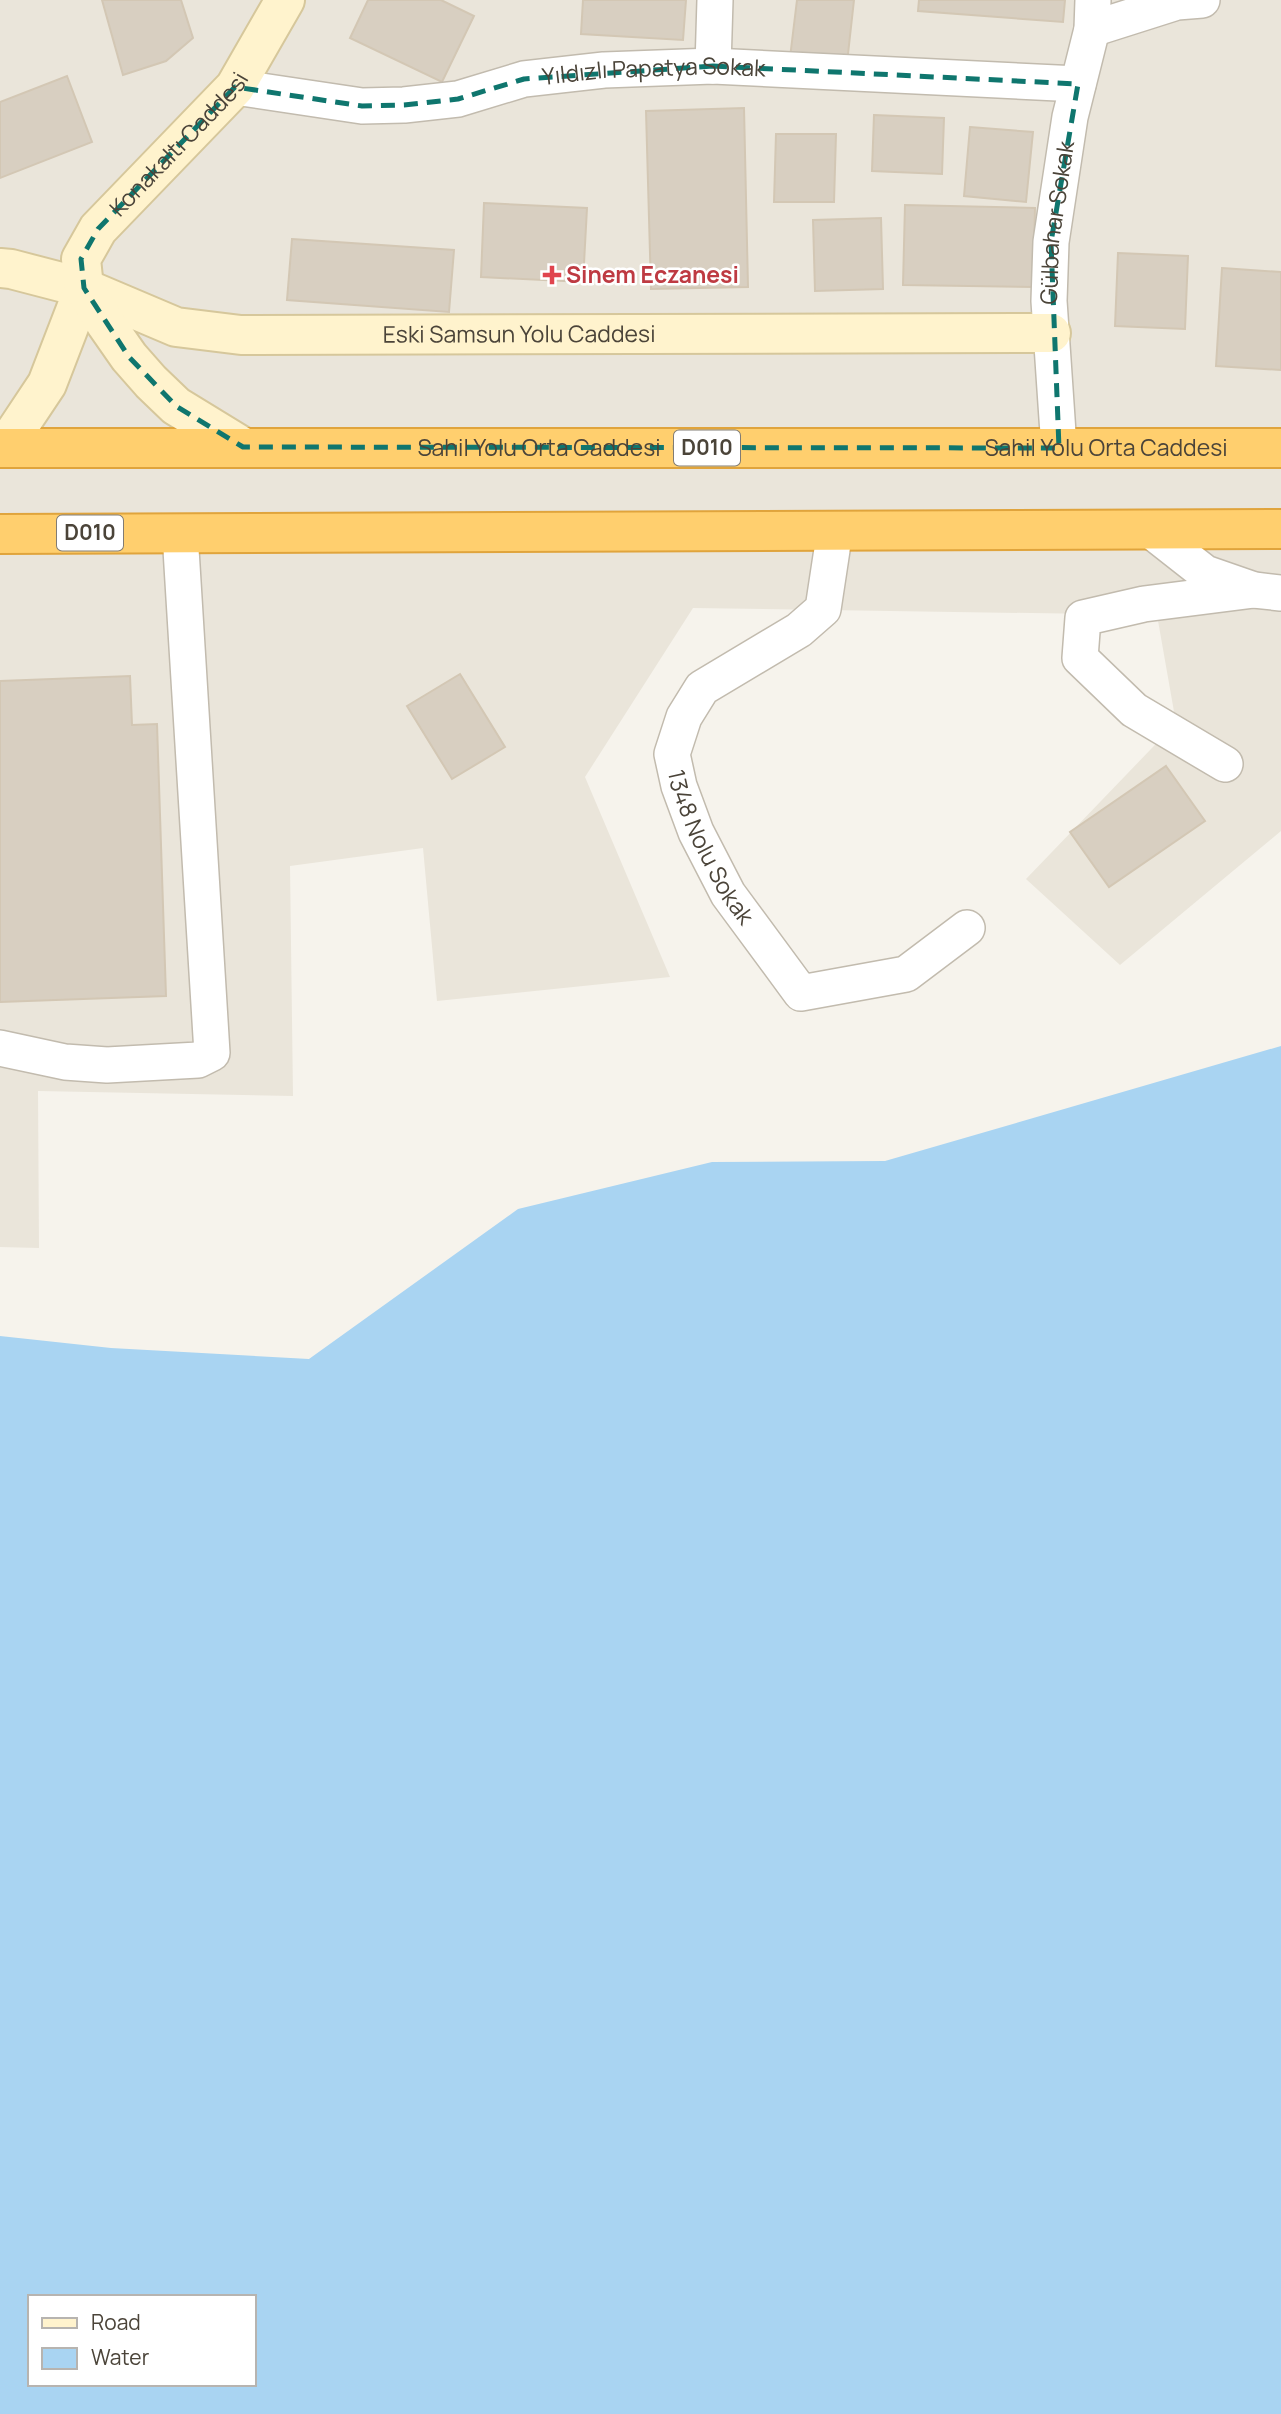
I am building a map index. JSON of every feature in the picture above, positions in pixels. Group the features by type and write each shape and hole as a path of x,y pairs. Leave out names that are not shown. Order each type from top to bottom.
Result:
{"highway":[{"name":"Sahil Yolu Orta Caddesi","path":"2,447 1281,448"},
{"name":"D010","path":"0,534 1281,529"}],"street":[{"name":"Konakaltı Caddesi","path":"2,447 47,384 84,288 81,259 99,229 235,87 285,0"},
{"path":"713,66 715,0"},
{"path":"1092,15 1202,0"},
{"name":"Gülbahar Sokak","path":"1059,448 1049,300 1051,242 1070,117 1092,15"},
{"name":"Yıldızlı Papatya Sokak","path":"235,87 362,106 404,105 458,99 524,79 604,69 713,66 1078,85"},
{"name":"Eski Samsun Yolu Caddesi","path":"0,268 84,288 176,327 240,335 1051,333"},
{"path":"84,288 106,324 151,382 176,406 243,447"},
{"path":"1149,529 1205,573 1268,591"},
{"name":"1348 Nolu Sokak","path":"835,530 823,609 799,630 702,688 684,717 673,754 680,786 696,832 728,894 801,993 906,974 967,928"},
{"path":"0,1048 65,1062 107,1065 198,1060 212,1052 180,533"},
{"path":"1225,764 1134,710 1080,658 1083,618 1144,604 1268,591"}],"highlighted area":[{"path":"713,66 1078,84 1051,242 1059,448 243,447 176,406 129,357 84,288 81,259 98,229 235,87 362,106 458,99 524,79"}],"shaded area":[{"path":"0,0 1281,0 1281,831 1120,965 1026,879 1176,723 1157,615 693,608 585,777 670,977 437,1001 423,848 290,866 293,1096 38,1091 39,1248 0,1247"}],"water":[{"path":"1281,1046 1281,2414 0,2414 0,1336 111,1348 309,1359 518,1209 712,1162 885,1161"}],"building":[{"path":"102,0 181,0 193,38 166,61 123,75"},
{"path":"368,0 441,0 474,16 442,82 350,38"},
{"path":"583,0 686,0 683,40 581,34"},
{"path":"797,0 854,0 846,72 789,66"},
{"path":"919,0 1065,0 1063,22 918,11"},
{"path":"67,76 92,142 0,178 0,102"},
{"path":"744,108 748,287 651,289 646,111"},
{"path":"874,115 944,118 942,174 872,171"},
{"path":"970,127 1033,132 1026,202 964,196"},
{"path":"776,134 836,134 834,202 774,202"},
{"path":"484,203 587,208 583,282 481,277"},
{"path":"905,205 1035,208 1033,287 903,285"},
{"path":"881,218 883,289 815,291 813,220"},
{"path":"292,239 454,250 449,312 287,300"},
{"path":"1118,253 1188,256 1185,329 1115,326"},
{"path":"1222,268 1281,272 1281,370 1216,366"},
{"path":"460,674 505,747 452,779 407,706"},
{"path":"130,676 132,725 157,724 166,996 0,1002 0,681"},
{"path":"1166,766 1205,821 1109,887 1070,832"}],"place":[{"name":"Sinem Eczanesi","path":"552,275"}]}
